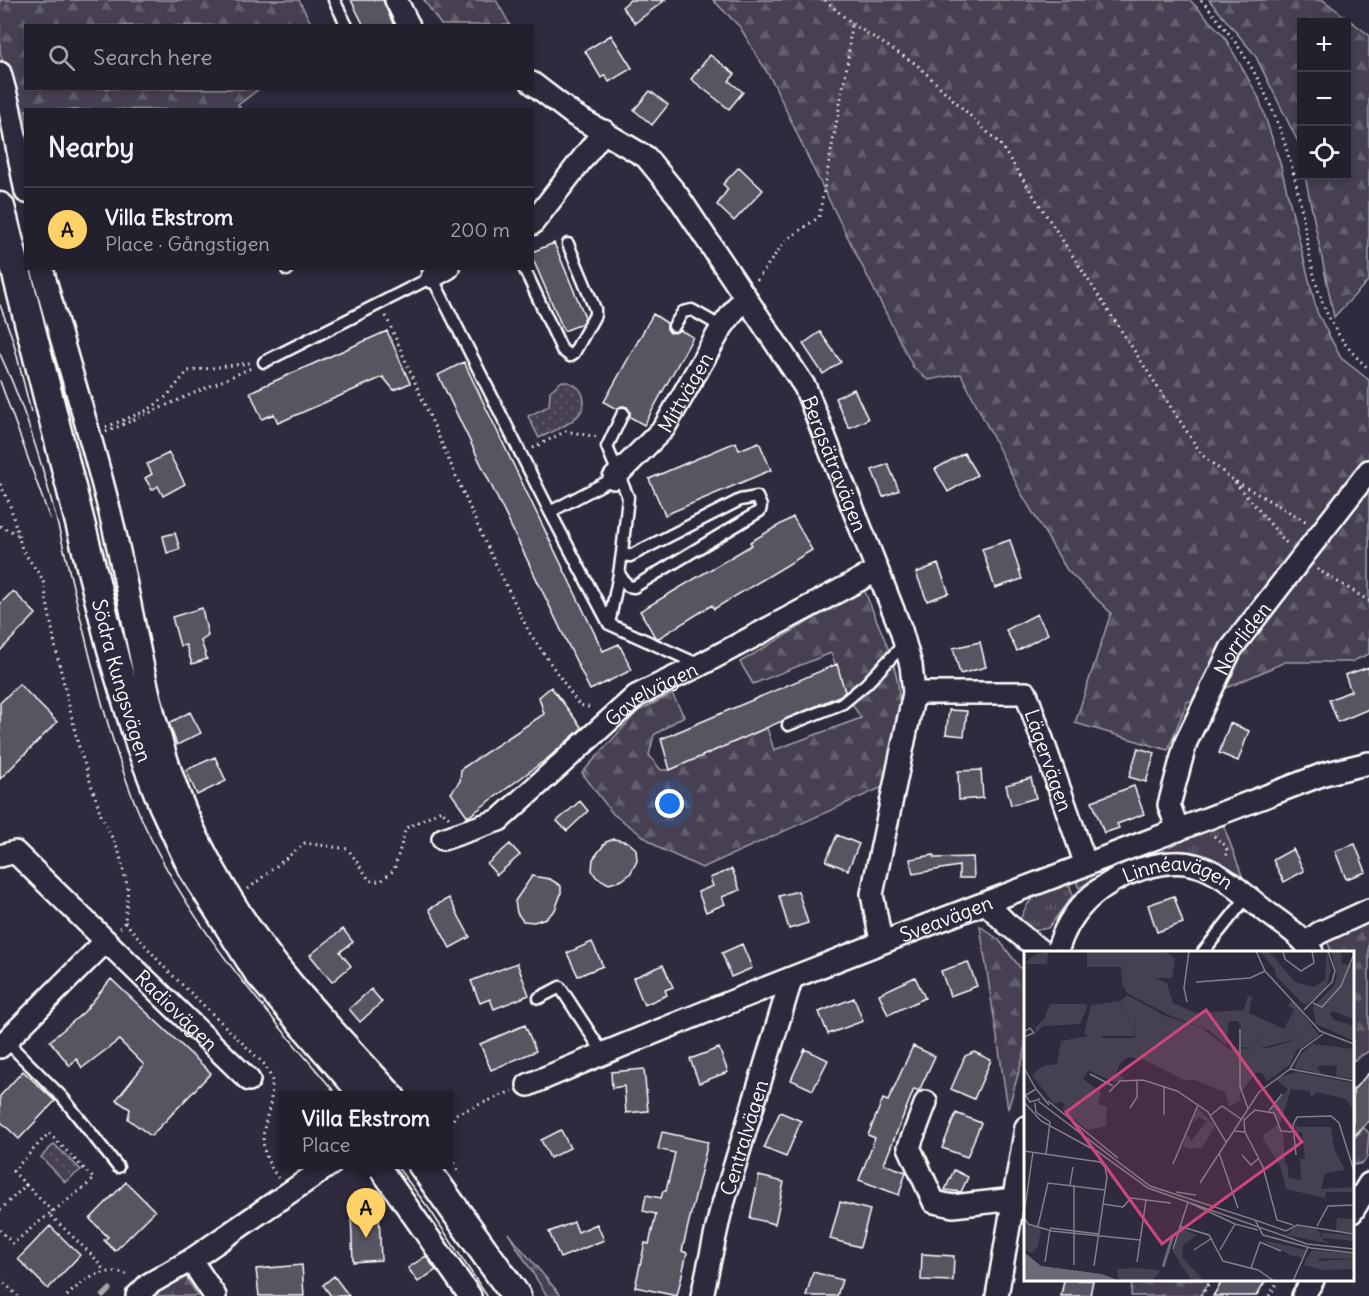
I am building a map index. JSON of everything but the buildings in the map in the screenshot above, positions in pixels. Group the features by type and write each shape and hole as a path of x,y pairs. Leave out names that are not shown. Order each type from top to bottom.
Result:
{"main road":[{"name":"Södra Kungsvägen","path":"0,207 115,661 141,747 163,804 193,869 259,974 362,1091"},
{"path":"426,1169 516,1296"}],"street":[{"path":"396,0 408,24"},
{"path":"0,73 24,182"},
{"name":"Bergsätravägen","path":"534,85 574,115 646,157 678,196 805,387 905,644 911,665 914,693 872,894 881,941"},
{"path":"534,221 604,131"},
{"name":"Södra Kungsvägen","path":"43,270 64,355 91,435 157,728 174,783 209,859 233,902 277,965 390,1091"},
{"name":"Mittvägen","path":"617,476 664,428 722,327 745,296"},
{"name":"Norrliden","path":"1178,830 1169,805 1186,742 1231,648 1369,471"},
{"name":"Gavelvägen","path":"443,839 499,820 636,696 700,666 876,571"},
{"name":"Lägervägen","path":"914,693 1026,693 1086,865"},
{"name":"Sveavägen","path":"528,1085 603,1053 791,980 881,941 987,904 1324,774 1369,763"},
{"name":"Radiovägen","path":"0,856 15,852 249,1080"},
{"name":"Linnéavägen","path":"1057,951 1069,922 1078,908 1103,884 1153,865 1173,863 1193,864 1215,872 1309,948"},
{"path":"987,904 1041,951"},
{"path":"1309,948 1320,933 1369,910"},
{"path":"3,1044 106,941"},
{"name":"Centralvägen","path":"702,1296 720,1214 791,980"},
{"path":"926,1102 909,1147 934,1202 953,1206 1014,1199"},
{"path":"997,1296 1024,1139"},
{"path":"143,1290 324,1169"},
{"path":"381,1169 470,1296"},
{"path":"1354,1209 1362,1185"},
{"path":"191,1260 215,1296"},
{"path":"1303,1296 1312,1281"}],"lane":[{"path":"334,0 345,24"},
{"path":"525,270 562,350 570,356 592,322 595,309 568,244"},
{"path":"264,362 440,273 521,454 609,624 700,666"},
{"path":"674,326 684,312 692,310 722,327"},
{"path":"609,624 619,574 628,497 617,476 607,447 623,413"},
{"path":"550,512 617,476"},
{"path":"619,574 628,586 643,583 760,511 760,502 757,497 752,496 740,500 630,556 622,553"},
{"path":"788,725 843,703 866,684 905,644"},
{"path":"1204,951 1246,897"},
{"path":"539,998 560,987 603,1053"},
{"path":"3,1044 63,1098 118,1167"}],"path":[{"path":"825,0 851,23 916,64 1000,144 1202,456 1233,480 1321,530"},
{"path":"1201,0 1230,32 1266,91 1295,179 1312,277 1329,317 1352,354 1369,369"},
{"path":"745,296 785,242 819,217 848,60 851,23"},
{"path":"380,304 483,538 529,632 579,705 615,714"},
{"path":"91,435 148,410 167,396 188,371 197,368 264,362"},
{"path":"91,435 264,362"},
{"path":"521,454 566,431 602,438"},
{"path":"1233,480 1300,559 1369,601"},
{"path":"0,484 9,502 22,549 43,580 56,650 78,744 101,815 119,852 128,889 125,922"},
{"path":"0,526 17,534"},
{"path":"233,902 305,843 348,849 370,881 381,881 394,870 406,828 441,810 463,832"},
{"path":"1202,820 1208,832 1225,845 1228,853 1215,872"},
{"path":"453,1119 456,1113 528,1085"},
{"path":"0,1230 13,1244 41,1218 53,1214 94,1179 49,1132 13,1171 53,1214 94,1257 105,1272"},
{"path":"0,1210 26,1185"},
{"path":"67,1296 80,1283 105,1272 120,1271 143,1290"},
{"path":"0,1279 18,1296"},
{"path":"1201,1296 1210,1281"},
{"path":"1269,1296 1278,1281"}],"green space":[{"path":"0,0 299,0 311,24 24,24 24,90 258,90 238,105 240,108 24,108 24,140 0,52"},
{"path":"424,0 496,0 509,24 440,24"},
{"path":"713,0 1190,0 1224,36 1259,98 1280,163 1317,312 1341,358 1369,380 1369,654 1351,662 1285,662 1222,690 1187,702 1168,750 1075,723 1111,613 1067,570 1021,493 961,374 928,380 913,367 811,164 774,84 740,27"},
{"path":"1209,0 1323,0 1347,18 1297,18 1297,140 1255,55"},
{"path":"1351,21 1369,35 1369,280 1334,317 1306,180 1351,180"},
{"path":"562,381 574,384 580,390 584,402 582,409 571,422 539,438 528,416 549,406 550,391"},
{"path":"864,589 890,654 899,694 898,729 885,786 702,868 661,849 613,814 582,773 638,711 672,694 684,716 654,735 649,755 661,770 670,770 767,728 774,750 861,718 846,694 831,653 753,684 740,662"},
{"path":"1223,824 1243,878 1222,865 1202,857 1161,854 1120,865 1079,888 1077,884 1079,879"},
{"path":"1069,884 1073,895 1048,928 1033,931 1020,921 1032,899 1044,892"},
{"path":"1369,922 1369,1051 1354,1060 1354,951 1331,951 1327,940"},
{"path":"980,926 999,940 1024,973 1024,1054 1008,1109"},
{"path":"1364,1128 1369,1133 1367,1157 1363,1163 1354,1165 1354,1138"},
{"path":"54,1144 81,1170 65,1182 41,1157"},
{"path":"508,1233 557,1291 561,1296 547,1296"},
{"path":"186,1277 198,1296 154,1296 170,1282"},
{"path":"1132,1281 1209,1281 1200,1296 1131,1296"}],"waterway":[{"path":"103,1296 110,1289"}],"tram line":[{"path":"0,305 13,340 31,412"},
{"path":"0,354 22,407 40,462 113,739 131,793 150,836 171,877 221,953 334,1091"},
{"path":"0,381 50,519"},
{"path":"399,1169 430,1210 487,1296"}],"place":[{"name":"Villa Ekstrom","path":"366,1238"}]}
